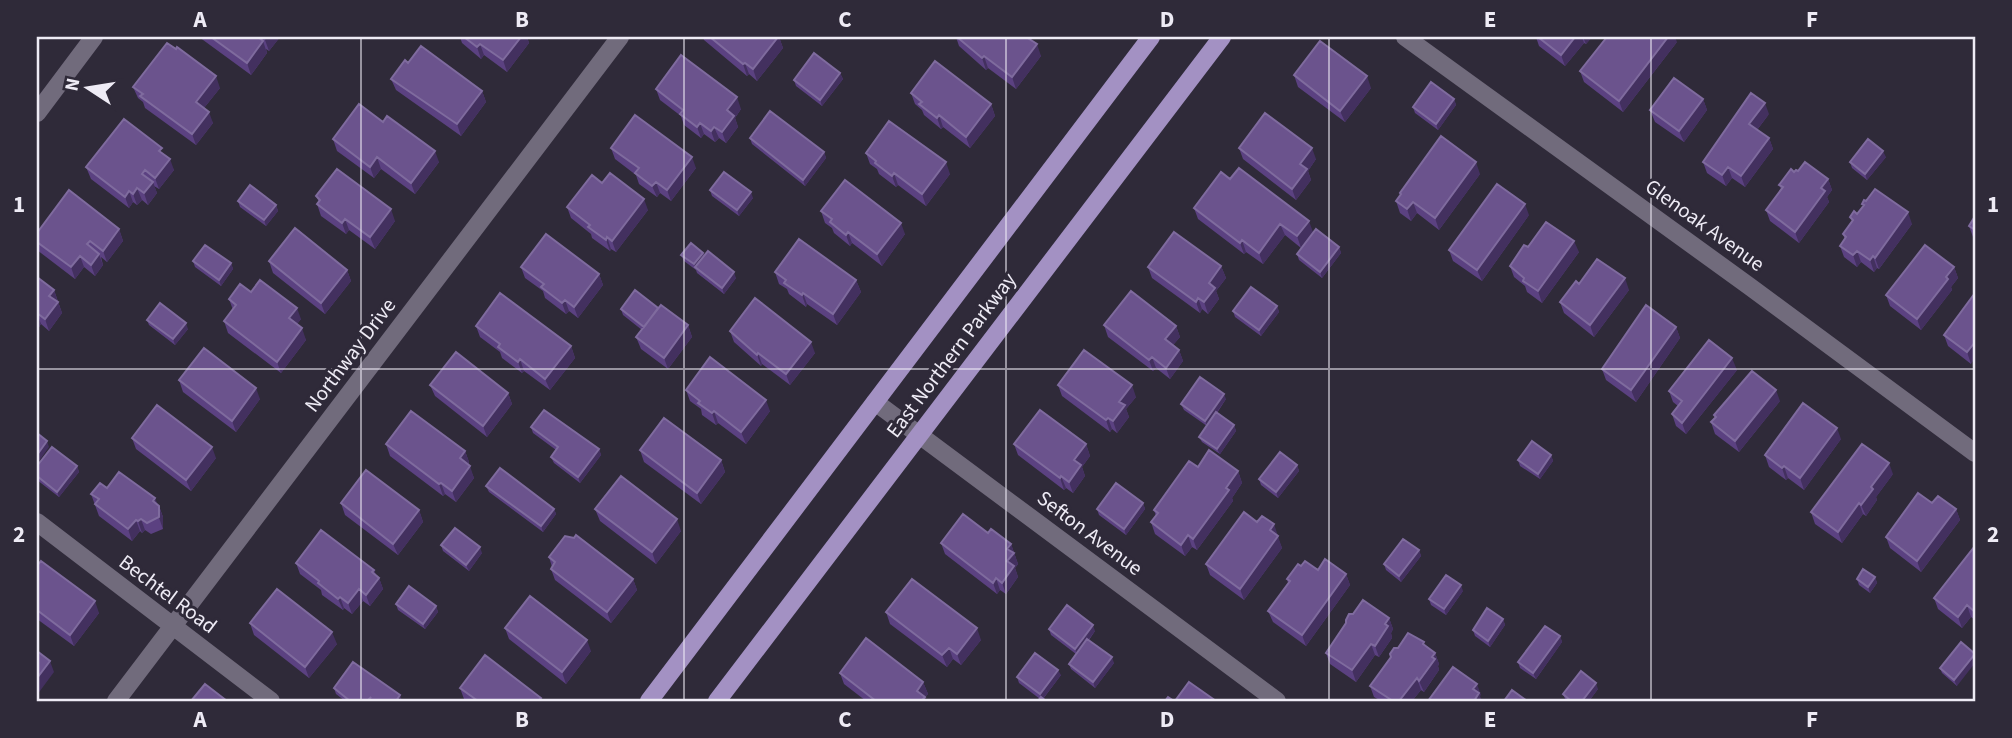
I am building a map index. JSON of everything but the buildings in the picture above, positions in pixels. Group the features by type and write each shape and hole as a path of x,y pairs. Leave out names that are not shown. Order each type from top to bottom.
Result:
{"main road":[{"name":"East Northern Parkway","path":"649,701 1152,37"},
{"name":"East Northern Parkway","path":"717,701 1222,37"}],"street":[{"path":"37,113 94,37"},
{"name":"Northway Drive","path":"116,701 620,37"},
{"name":"Glenoak Avenue","path":"1405,37 1975,453"},
{"name":"Sefton Avenue","path":"875,402 1277,701"},
{"name":"Bechtel Road","path":"37,522 271,701"}]}
